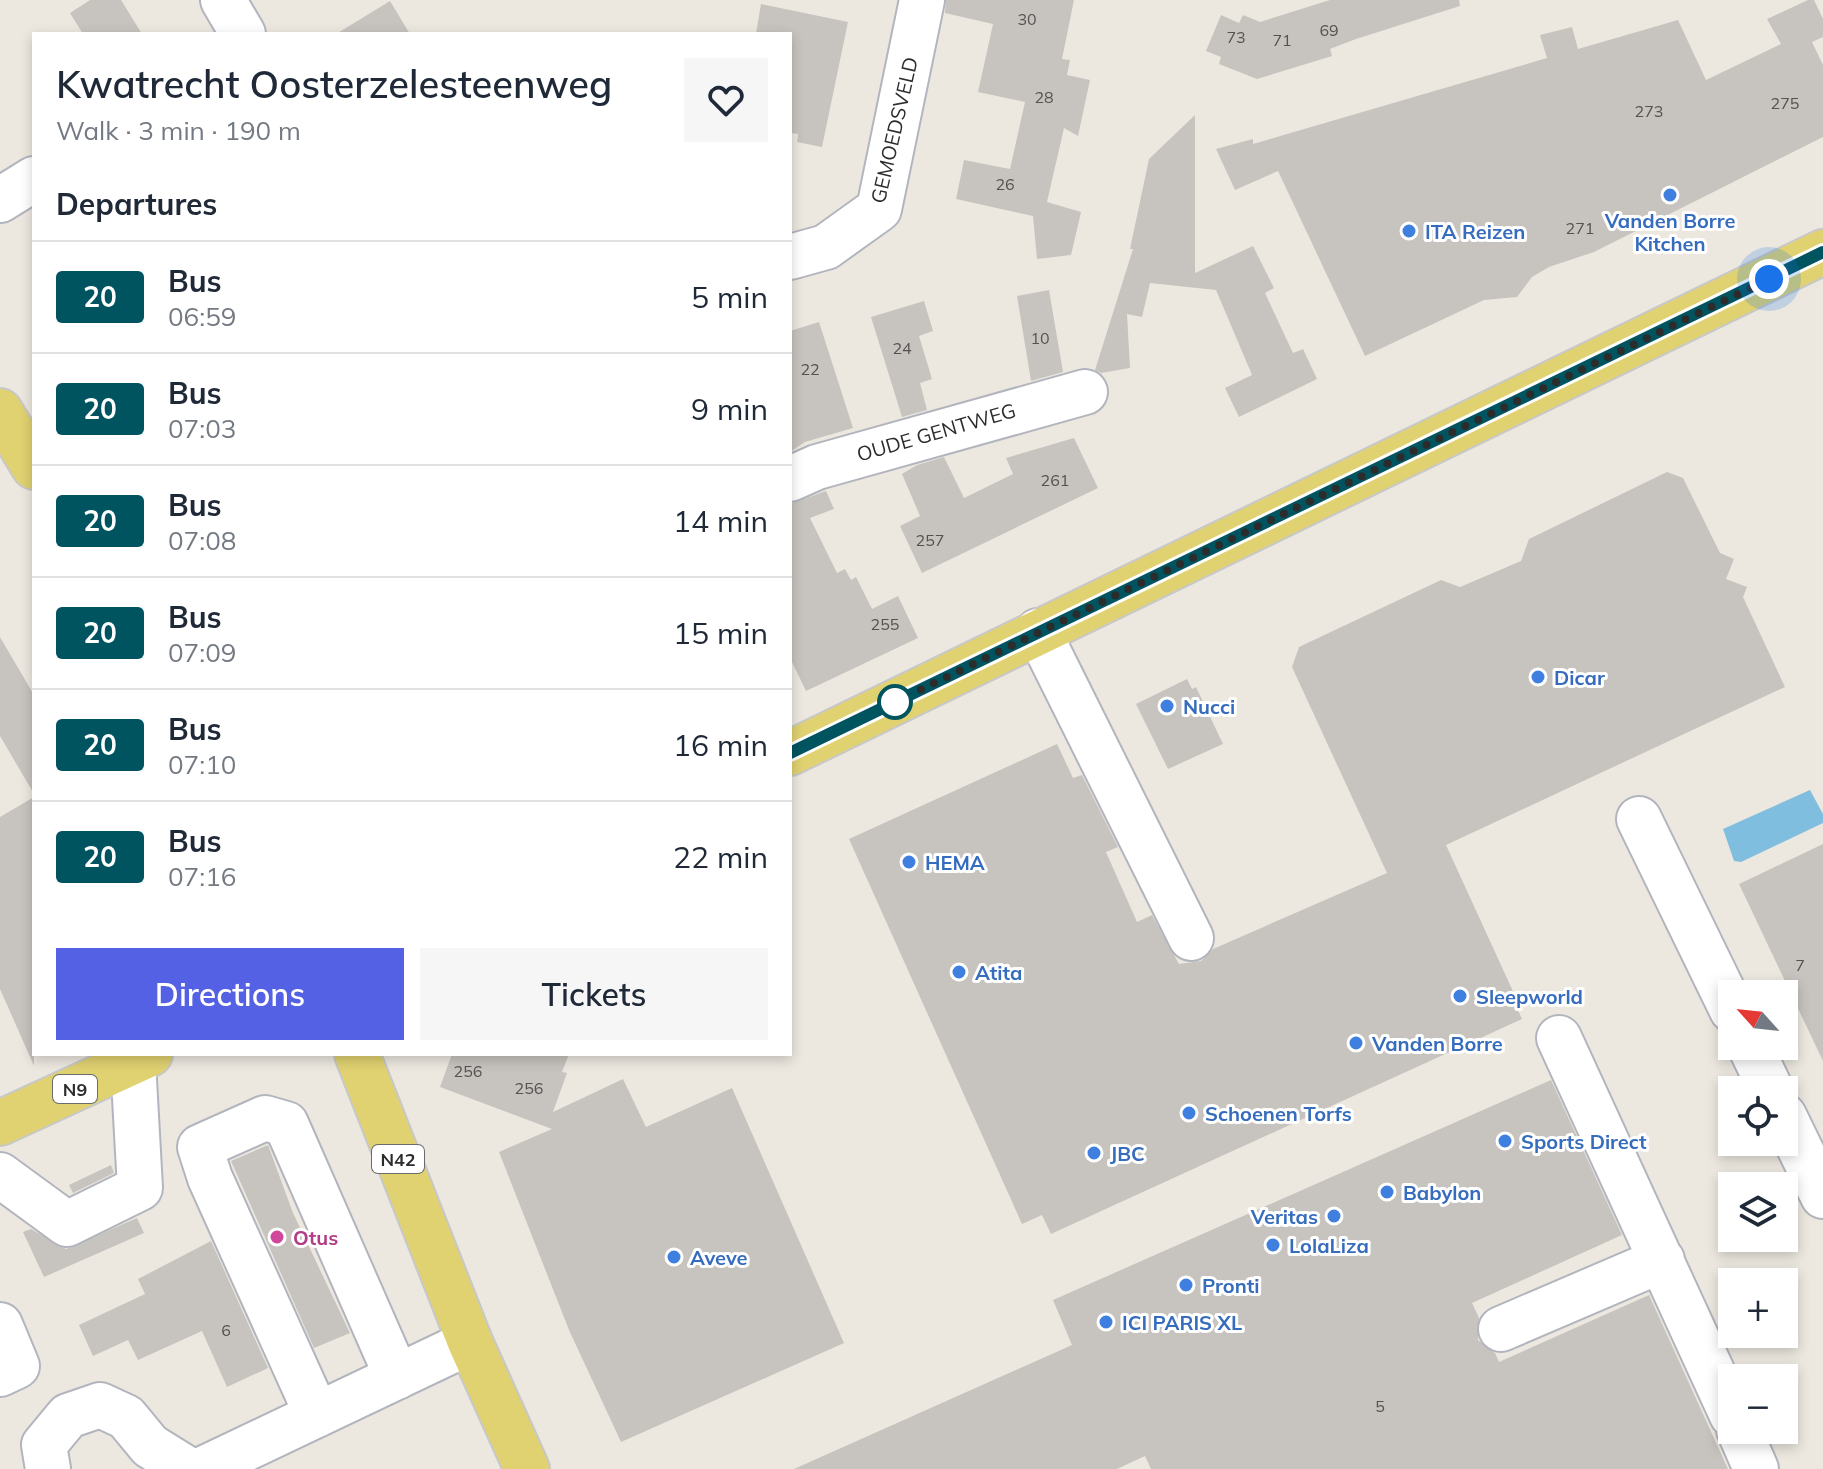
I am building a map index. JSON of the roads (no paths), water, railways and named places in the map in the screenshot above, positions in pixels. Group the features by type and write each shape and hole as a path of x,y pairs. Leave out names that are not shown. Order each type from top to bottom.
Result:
{"main road":[{"path":"792,752 1823,252"},
{"path":"0,411 32,464"},
{"name":"N42","path":"358,1056 470,1342 527,1469"},
{"name":"N9","path":"0,1123 141,1058"}],"street":[{"path":"223,0 242,32"},
{"name":"GEMOEDSVELD","path":"792,256 826,247 879,209 922,0"},
{"path":"0,200 32,180"},
{"name":"OUDE GENTWEG","path":"792,478 817,467 1085,392"},
{"path":"1038,631 1191,938"},
{"path":"1639,819 1718,981"},
{"path":"1559,1038 1718,1384"},
{"path":"0,1175 67,1224 140,1188 141,1058"},
{"path":"317,1415 210,1178 200,1147 265,1118 286,1124 397,1377"},
{"path":"1798,1145 1823,1196"},
{"path":"1501,1329 1662,1260"},
{"path":"0,1325 17,1366 0,1374"},
{"path":"203,1469 470,1342"},
{"path":"48,1469 44,1445 68,1416 100,1405 126,1417 150,1446 187,1469"},
{"path":"1745,1444 1756,1469"}],"water":[{"path":"1810,790 1823,814 1823,823 1741,862 1734,861 1723,829"}],"place":[{"name":"Vanden Borre Kitchen","path":"1670,195"},
{"name":"ITA Reizen","path":"1409,231"},
{"name":"Dicar","path":"1538,677"},
{"name":"Nucci","path":"1167,706"},
{"name":"HEMA","path":"909,862"},
{"name":"Atita","path":"959,972"},
{"name":"Sleepworld","path":"1460,996"},
{"name":"Vanden Borre","path":"1356,1043"},
{"name":"Schoenen Torfs","path":"1189,1113"},
{"name":"Sports Direct","path":"1505,1141"},
{"name":"JBC","path":"1094,1153"},
{"name":"Babylon","path":"1387,1192"},
{"name":"Veritas","path":"1334,1216"},
{"name":"Otus","path":"277,1237"},
{"name":"LolaLiza","path":"1273,1245"},
{"name":"Aveve","path":"674,1257"},
{"name":"Pronti","path":"1186,1285"},
{"name":"ICI PARIS XL","path":"1106,1322"}]}
